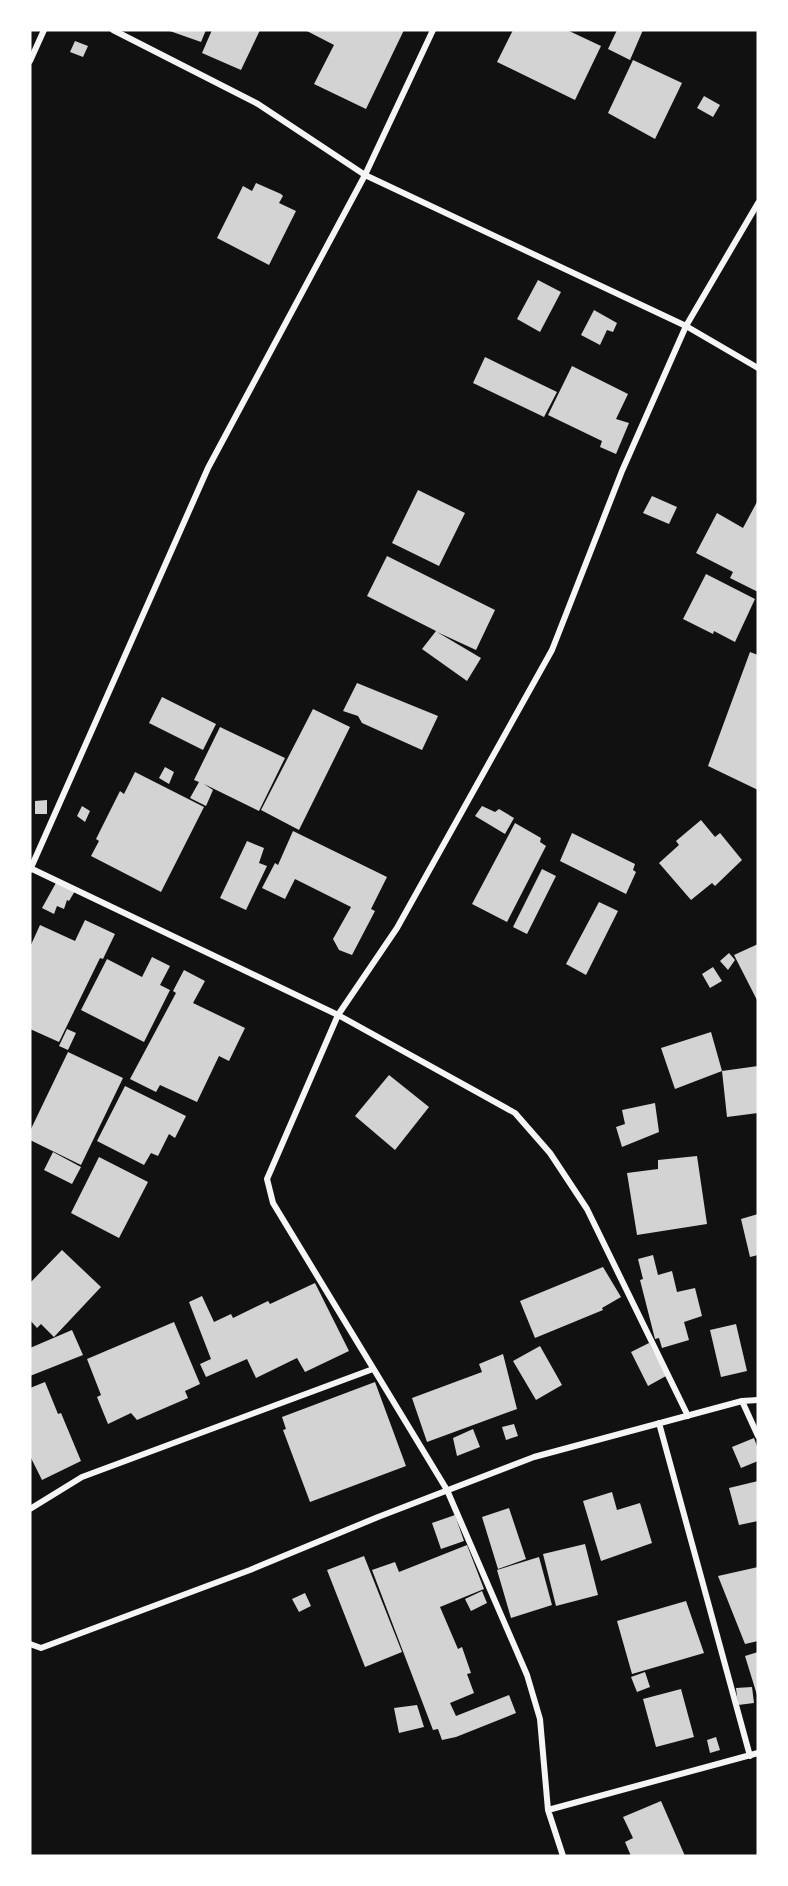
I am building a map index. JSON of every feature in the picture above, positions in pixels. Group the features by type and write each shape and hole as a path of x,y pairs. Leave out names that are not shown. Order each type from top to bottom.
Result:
{"street":[{"path":"30,61 44,30"},
{"path":"113,30 258,104 365,175 686,326 758,368"},
{"path":"433,30 365,175 208,468 30,869 338,1014 516,1113 550,1153 587,1209 688,1416"},
{"path":"563,1856 549,1810 540,1719 527,1675 447,1490 273,1203 267,1179 338,1014 397,928 552,650 622,471 686,326 758,203"},
{"path":"30,1509 82,1477 373,1369"},
{"path":"30,1644 42,1648 250,1570 534,1457 742,1401 758,1400"},
{"path":"742,1401 758,1436"},
{"path":"659,1423 750,1755"},
{"path":"549,1810 758,1753"}],"building":[{"path":"167,30 206,30 201,42"},
{"path":"212,30 260,30 241,70 202,53"},
{"path":"305,30 404,30 366,109 314,84 334,45"},
{"path":"513,30 567,30 601,46 575,100 497,62"},
{"path":"617,30 643,30 630,60 608,49"},
{"path":"75,41 88,46 83,57 70,52"},
{"path":"633,60 682,83 655,139 608,113"},
{"path":"704,96 720,105 713,117 697,108"},
{"path":"256,183 281,194 283,196 279,203 296,211 269,265 217,238 243,186 252,191"},
{"path":"538,280 561,292 540,332 517,319"},
{"path":"594,310 617,323 613,332 607,330 600,345 581,335"},
{"path":"485,357 557,392 544,417 473,383"},
{"path":"572,366 628,394 616,419 629,423 616,454 600,447 602,441 548,415"},
{"path":"418,490 465,513 439,566 392,543"},
{"path":"652,496 677,507 669,524 643,513"},
{"path":"758,500 758,592 730,578 733,572 696,553 717,513 743,528"},
{"path":"387,556 495,610 476,650 437,632 481,658 467,681 422,649 436,631 367,596"},
{"path":"706,574 755,599 735,642 683,619"},
{"path":"750,652 758,655 758,790 708,766"},
{"path":"357,683 438,716 422,750 362,723 358,716 343,711"},
{"path":"162,697 216,724 203,750 149,723"},
{"path":"313,709 350,727 299,830 261,810"},
{"path":"220,727 285,758 259,811 204,784 213,790 206,806 190,798 199,782 194,780"},
{"path":"165,767 174,772 169,784 159,778"},
{"path":"135,772 204,807 161,892 91,856 99,841 96,839 120,791 124,794"},
{"path":"47,800 47,814 35,814 35,801"},
{"path":"82,806 90,811 85,822 77,816"},
{"path":"482,806 495,812 499,809 514,818 505,834 475,816"},
{"path":"701,820 715,837 720,833 742,860 715,886 712,883 691,900 659,863 679,845 676,841"},
{"path":"515,823 541,838 540,842 546,846 507,922 472,904"},
{"path":"293,831 387,877 371,909 375,911 352,955 339,950 333,939 351,907 295,879 285,899 262,888 275,863 278,865"},
{"path":"572,833 635,864 633,870 636,872 626,894 560,861"},
{"path":"247,841 264,848 259,863 267,866 246,910 220,898"},
{"path":"542,869 556,876 527,934 513,927"},
{"path":"57,881 75,891 69,901 67,900 64,909 57,906 54,914 42,908"},
{"path":"599,902 618,911 586,975 566,964"},
{"path":"85,920 115,934 103,959 100,958 59,1042 30,1029 30,947 40,925 75,941"},
{"path":"758,944 758,1002 734,955"},
{"path":"729,953 735,960 728,970 720,961"},
{"path":"152,957 170,966 160,985 170,990 144,1042 81,1010 107,959 142,977"},
{"path":"713,967 722,981 710,988 702,974"},
{"path":"184,970 205,981 193,1003 245,1028 229,1061 219,1056 197,1102 160,1085 156,1092 130,1079 176,993 173,991"},
{"path":"67,1029 76,1033 68,1050 59,1046"},
{"path":"711,1032 722,1071 675,1089 661,1048"},
{"path":"68,1052 123,1078 81,1165 30,1140 30,1131"},
{"path":"758,1066 758,1113 727,1117 722,1071"},
{"path":"389,1075 429,1107 395,1150 355,1116"},
{"path":"125,1086 186,1116 175,1138 169,1134 158,1156 151,1153 144,1165 97,1141"},
{"path":"655,1103 659,1132 622,1147 616,1127 625,1124 622,1110"},
{"path":"53,1152 81,1167 72,1184 44,1170"},
{"path":"697,1156 707,1224 637,1235 627,1173 658,1169 658,1160"},
{"path":"99,1157 148,1182 119,1238 71,1213"},
{"path":"758,1214 758,1255 750,1257 741,1219"},
{"path":"62,1250 101,1287 54,1337 41,1324 37,1328 30,1320 30,1283"},
{"path":"653,1255 658,1275 672,1271 677,1292 695,1288 702,1316 684,1322 689,1340 662,1348 659,1338 655,1339 640,1280 643,1279 638,1259"},
{"path":"603,1267 621,1297 602,1308 603,1310 535,1338 520,1301"},
{"path":"315,1283 349,1351 305,1372 297,1358 256,1378 247,1359 206,1377 200,1364 211,1359 189,1302 202,1296 214,1322 231,1314 233,1318 268,1301 270,1304"},
{"path":"174,1322 200,1384 185,1391 188,1398 137,1420 131,1413 108,1424 97,1397 101,1395 87,1359"},
{"path":"736,1324 747,1371 721,1377 710,1330"},
{"path":"72,1330 83,1355 30,1376 30,1348"},
{"path":"649,1343 666,1376 648,1386 631,1352"},
{"path":"540,1346 562,1385 536,1400 513,1361"},
{"path":"503,1354 517,1409 427,1442 412,1398 482,1372 479,1364"},
{"path":"45,1382 81,1461 42,1480 30,1456 30,1388"},
{"path":"375,1382 406,1466 310,1502 283,1430 286,1429 282,1417"},
{"path":"514,1424 518,1436 506,1440 502,1427"},
{"path":"473,1429 480,1447 457,1456 453,1438"},
{"path":"754,1438 758,1449 758,1461 741,1468 732,1447"},
{"path":"758,1481 758,1521 739,1525 729,1488"},
{"path":"612,1492 617,1510 640,1503 652,1543 601,1561 583,1501"},
{"path":"509,1508 526,1559 498,1569 482,1517"},
{"path":"455,1515 464,1541 441,1549 432,1523"},
{"path":"585,1544 598,1595 556,1606 543,1554"},
{"path":"467,1545 484,1589 440,1607 458,1649 462,1647 471,1673 467,1674 474,1693 450,1703 456,1716 509,1695 516,1713 456,1737 442,1740 438,1729 433,1730 372,1570 395,1562 399,1572"},
{"path":"364,1556 402,1652 365,1667 327,1570"},
{"path":"539,1557 552,1605 511,1618 497,1570"},
{"path":"758,1567 758,1641 745,1644 718,1576"},
{"path":"482,1591 487,1603 471,1611 465,1599"},
{"path":"305,1593 311,1606 299,1612 292,1599"},
{"path":"686,1601 704,1653 632,1674 617,1621"},
{"path":"758,1652 758,1695 757,1695 745,1656"},
{"path":"645,1672 650,1687 637,1692 631,1677"},
{"path":"752,1687 754,1703 738,1705 736,1688"},
{"path":"681,1689 694,1737 656,1747 643,1699"},
{"path":"417,1705 424,1727 399,1733 394,1708"},
{"path":"716,1737 720,1750 710,1753 707,1740"},
{"path":"661,1801 685,1856 631,1856 625,1842 633,1838 623,1817"}]}
